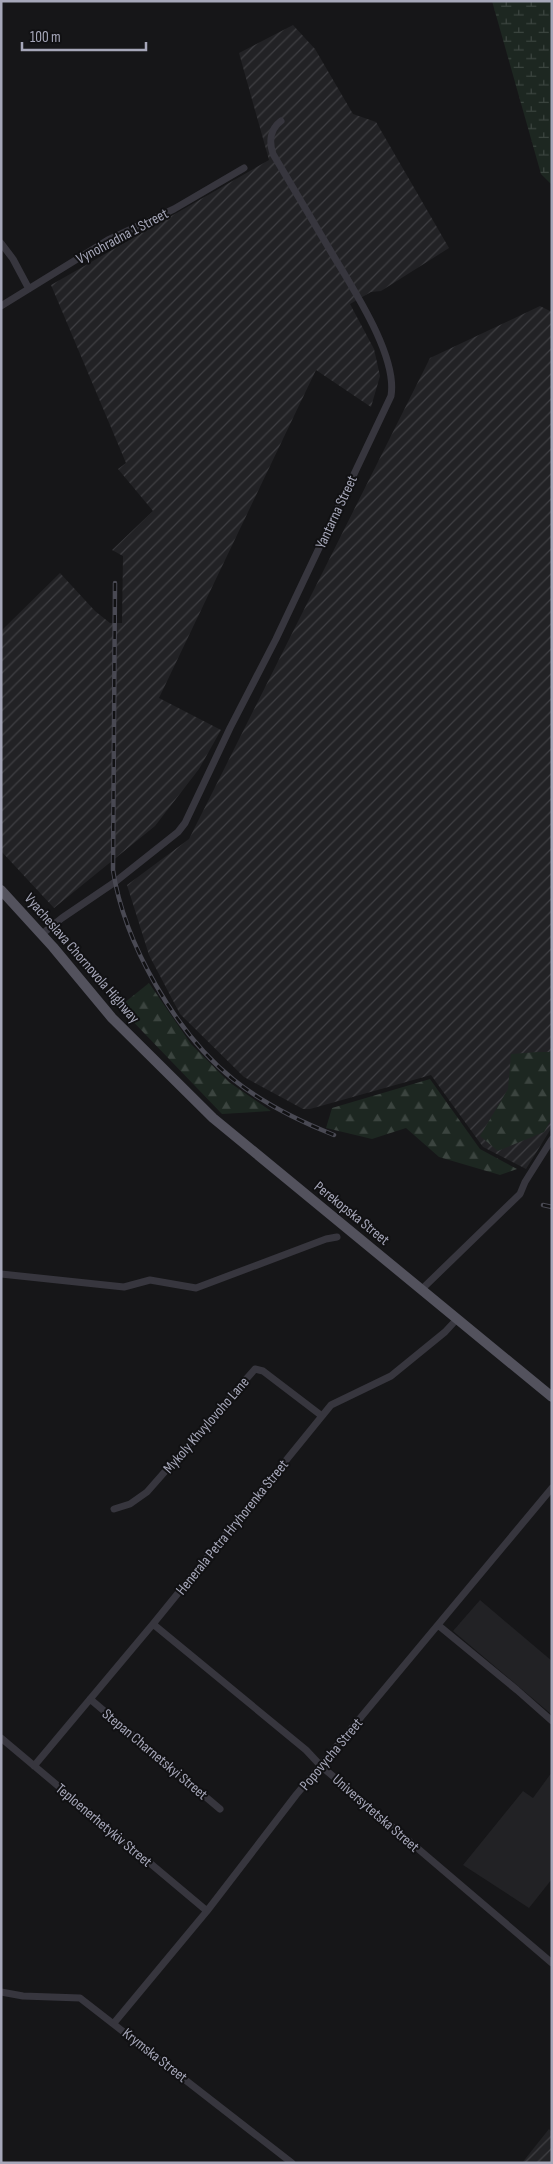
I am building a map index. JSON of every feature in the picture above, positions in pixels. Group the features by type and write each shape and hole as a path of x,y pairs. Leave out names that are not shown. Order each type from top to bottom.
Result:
{"main road":[{"name":"Vyacheslava Chornovola Highway","path":"1,890 42,934 102,1007 140,1046"},
{"name":"Perekopska Street","path":"140,1046 213,1118 552,1397"}],"street":[{"name":"Yantarna Street","path":"42,934 115,882 178,832 185,823 230,728 276,638 391,396 393,387 391,376 372,323 273,154 271,137 273,129 280,121"},
{"name":"Vynohradna 1 Street","path":"1,306 108,240 174,209 244,168"},
{"path":"1,243 13,259 29,289"},
{"path":"422,1290 520,1194 525,1182 552,1140"},
{"path":"1,1274 124,1287 150,1280 196,1288 337,1237"},
{"name":"Henerala Petra Hryhorenka Street","path":"34,1766 153,1624 322,1416 335,1403 391,1376 445,1332 457,1319"},
{"name":"Mykoly Khvylovoho Lane","path":"114,1510 130,1504 147,1492 254,1369 263,1370 322,1416"},
{"name":"Popovycha Street","path":"114,2023 206,1911 269,1828 552,1488"},
{"name":"Universytetska Street","path":"153,1624 306,1750 322,1766 552,1963"},
{"path":"438,1625 552,1721"},
{"name":"Stepan Charnetskyi Street","path":"90,1699 220,1809"},
{"name":"Teploenerhetykiv Street","path":"1,1738 206,1911"},
{"name":"Krymska Street","path":"1,1992 23,1996 80,1998 292,2163"}],"shaded area":[{"path":"293,25 315,49 353,114 376,122 449,248 381,291 371,292 350,304 374,349 380,376 371,407 316,370 159,698 221,730 199,769 155,826 54,908 1,851 1,631 60,573 95,611 110,623 122,623 123,556 112,550 153,511 118,469 126,463 51,285 269,160 239,53"},
{"path":"540,306 552,312 552,1127 526,1169 483,1147 431,1075 310,1109 303,1109 244,1077 180,1014 149,955 127,885 189,839 430,358"},
{"path":"480,1600 552,1661 551,1714 453,1631"},
{"path":"552,1772 552,1879 529,1908 463,1865 523,1791 533,1798"},
{"path":"549,2129 552,2132 552,2163 522,2163"}],"green space":[{"path":"492,1 552,1 552,185 541,174"},
{"path":"149,983 191,1044 229,1082 271,1111 222,1114 119,1007"},
{"path":"552,1052 552,1118 544,1132 498,1151 480,1136 508,1089 511,1054"},
{"path":"430,1079 480,1149 517,1169 500,1175 439,1157 406,1128 372,1139 326,1128 332,1108"}],"railway":[{"path":"115,583 113,870 128,927 156,985 173,1013 213,1061 245,1089 295,1118 334,1135"},
{"path":"543,1205 552,1207"}]}
